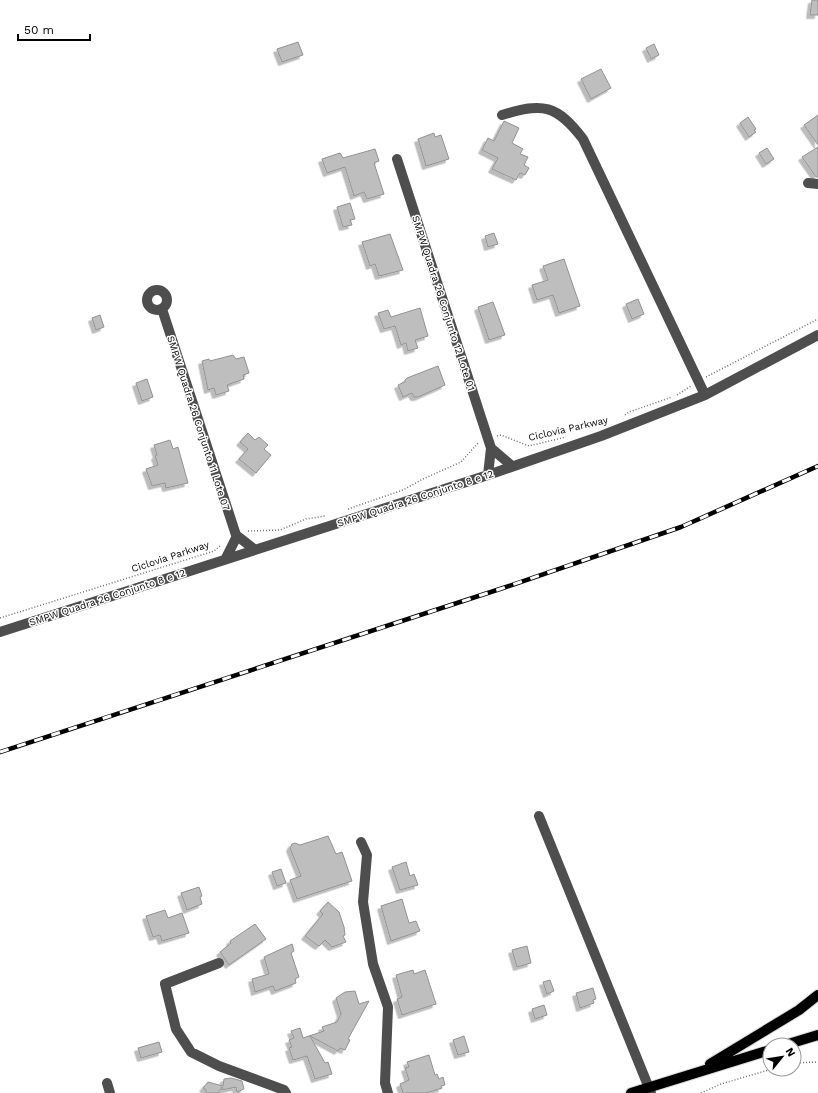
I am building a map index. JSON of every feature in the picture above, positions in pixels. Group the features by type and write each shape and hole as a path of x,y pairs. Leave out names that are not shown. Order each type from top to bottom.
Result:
{"main road":[{"path":"698,1072 782,1019 799,1010 818,996"},
{"path":"802,1040 818,1035"},
{"path":"631,1093 650,1090 698,1072 762,1052"}],"street":[{"path":"502,115 523,108 549,109 570,122 583,139 705,395"},
{"name":"SMPW Quadra 26 Conjunto 12 Lote 01","path":"397,159 491,448 488,475"},
{"name":"SMPW Quadra 26 Conjunto 11 Lote 07","path":"162,308 236,536"},
{"name":"SMPW Quadra 26 Conjunto 8 e 12","path":"0,632 226,558 488,475 601,436 705,395 818,335"},
{"name":"SMPW Quadra 26 Conjunto 12 Lote 01","path":"491,448 512,466"},
{"path":"226,558 236,536 254,549"},
{"path":"539,816 650,1090"},
{"path":"361,842 367,855 363,902 373,964 388,1007 385,1083 388,1093"},
{"path":"219,963 165,984 176,1029 191,1052 219,1066 284,1090 286,1093"}],"path":[{"path":"624,416 629,412 678,394 818,319"},
{"name":"Ciclovia Parkway","path":"487,437 501,435 528,446 566,437"},
{"path":"346,510 403,490 460,462 476,444 487,437"},
{"name":"Ciclovia Parkway","path":"0,618 214,551 236,536 248,531 280,530 306,519 327,516"},
{"path":"802,1063 818,1062"},
{"path":"701,1093 721,1084 762,1072"}],"building":[{"path":"812,0 818,0 818,15 810,15"},
{"path":"298,42 303,55 282,62 277,49"},
{"path":"654,44 659,55 651,59 646,48"},
{"path":"601,69 611,88 591,99 581,79"},
{"path":"818,115 818,145 804,125"},
{"path":"748,117 756,129 754,130 756,132 749,137 740,123"},
{"path":"504,121 519,128 512,143 523,149 520,154 528,157 524,165 529,168 525,175 520,173 516,180 492,169 498,158 482,150 488,138 494,141"},
{"path":"434,133 435,137 441,135 449,159 426,166 418,139"},
{"path":"818,147 818,177 816,177 802,157"},
{"path":"767,148 774,159 766,164 759,153"},
{"path":"375,149 379,161 374,163 384,194 367,199 364,192 354,196 345,167 327,173 322,159 340,153 343,158"},
{"path":"350,203 355,219 350,220 352,225 343,227 337,207"},
{"path":"494,233 498,244 488,247 485,236"},
{"path":"390,234 403,270 379,276 375,264 370,266 362,242"},
{"path":"564,259 580,306 559,313 553,295 537,300 532,285 548,280 543,266"},
{"path":"638,299 644,314 632,319 626,304"},
{"path":"493,302 505,335 489,340 478,307"},
{"path":"420,308 428,336 415,340 418,348 408,351 406,343 401,345 395,326 384,329 378,313 388,310 391,317"},
{"path":"100,315 104,327 96,330 92,318"},
{"path":"233,355 236,359 244,357 249,373 243,375 244,379 227,385 229,391 216,395 214,388 208,390 202,361 209,359 210,361"},
{"path":"438,366 445,385 418,397 414,397 412,393 403,397 398,385 405,382 407,378"},
{"path":"147,379 153,397 142,401 136,383"},
{"path":"248,433 255,440 259,437 268,445 264,449 271,455 256,473 239,459 248,449 240,442"},
{"path":"170,440 173,449 178,447 188,483 166,488 165,483 152,486 146,469 158,465 154,445"},
{"path":"328,836 336,854 342,852 352,881 297,899 290,880 301,876 290,848 292,844 295,843 300,845"},
{"path":"406,862 410,876 414,874 418,885 400,890 392,867"},
{"path":"281,869 286,883 277,886 272,872"},
{"path":"199,887 202,896 200,897 202,904 187,910 181,893"},
{"path":"402,899 409,923 416,921 420,931 391,941 381,906"},
{"path":"328,902 339,912 344,927 345,935 343,936 346,942 332,947 325,940 319,946 305,936 323,914 320,911"},
{"path":"165,910 168,918 182,913 189,933 162,941 160,935 153,937 146,916"},
{"path":"255,924 266,939 229,965 220,952 231,943 230,941"},
{"path":"292,944 294,951 291,953 299,977 295,979 296,983 275,991 273,986 255,992 252,979 269,974 264,957"},
{"path":"527,946 531,963 517,967 512,950"},
{"path":"413,970 414,974 425,970 436,1004 402,1015 397,999 402,997 396,975"},
{"path":"550,980 554,991 547,994 543,982"},
{"path":"593,988 596,999 593,1000 594,1003 580,1008 576,993"},
{"path":"355,991 359,1004 369,1001 348,1039 350,1040 345,1050 340,1048 338,1051 310,1036 325,1063 328,1062 332,1074 315,1079 307,1056 293,1060 289,1048 292,1047 289,1040 294,1038 291,1031 300,1028 303,1038 324,1031 322,1027 337,1022 341,1014 336,998 345,992"},
{"path":"544,1005 547,1015 535,1019 532,1009"},
{"path":"464,1036 469,1052 458,1055 453,1040"},
{"path":"159,1042 162,1052 141,1058 138,1048"},
{"path":"429,1055 435,1075 437,1074 439,1079 443,1077 445,1085 441,1086 442,1088 426,1093 403,1093 400,1084 409,1080 405,1068 409,1067 407,1062"},
{"path":"231,1078 242,1081 244,1089 237,1092 236,1087 222,1090 222,1087 218,1093 206,1093 206,1090 203,1088 208,1082 223,1086 224,1079"}],"railway":[{"path":"0,752 500,589 681,527 818,466"}]}
